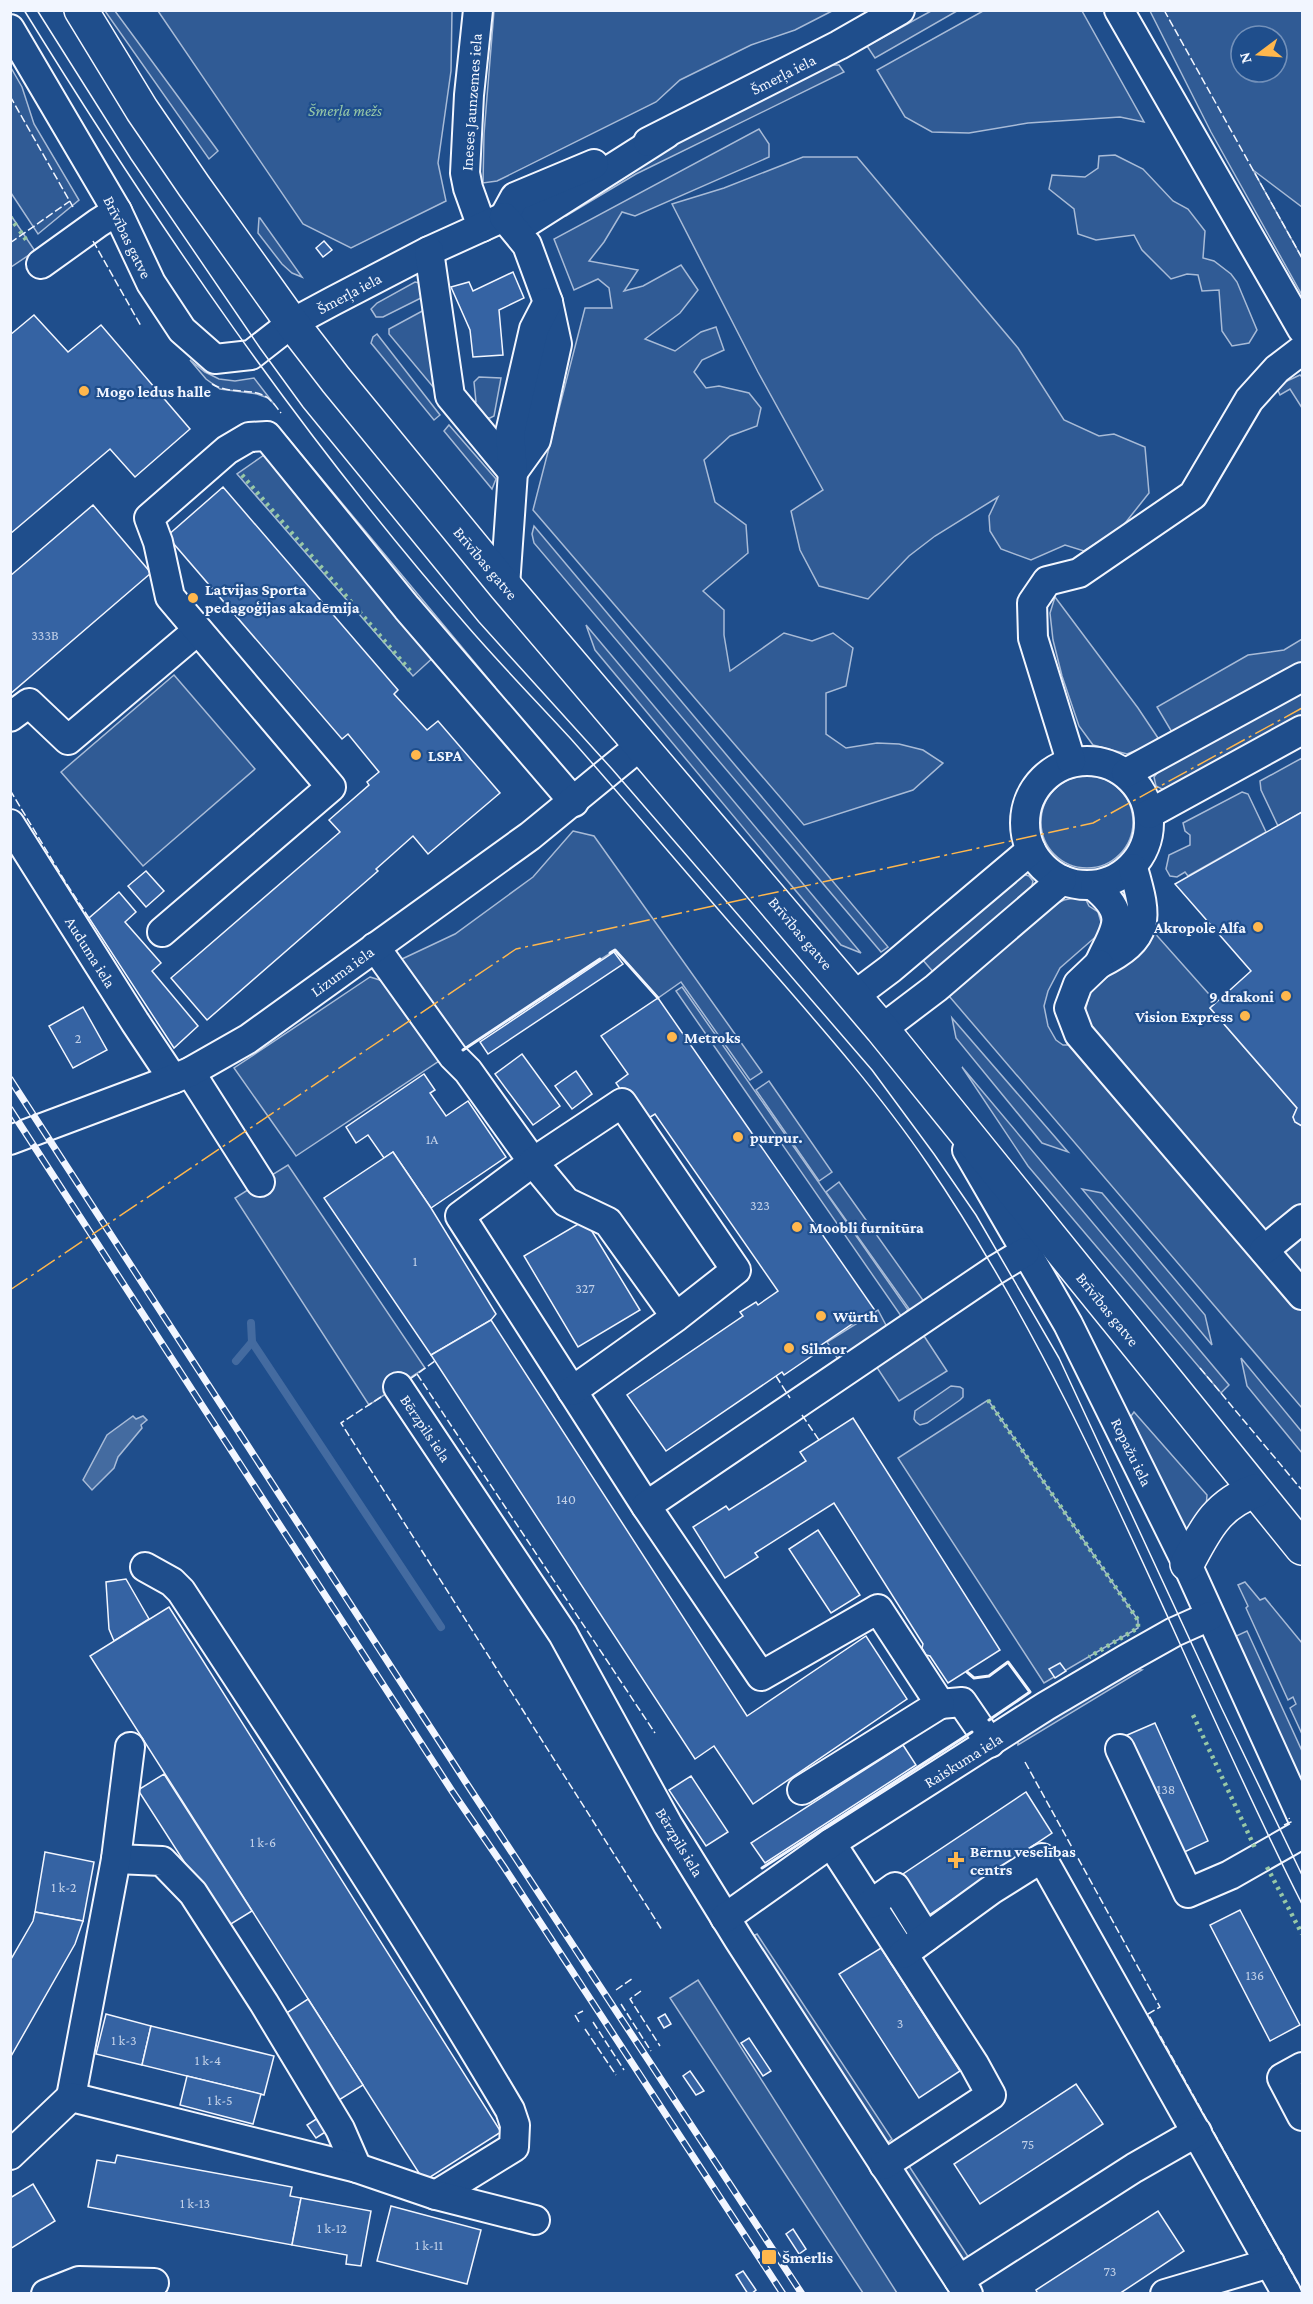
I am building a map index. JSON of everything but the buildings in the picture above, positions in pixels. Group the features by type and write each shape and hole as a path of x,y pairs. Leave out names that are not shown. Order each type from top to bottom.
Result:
{"highway":[{"name":"Brīvības gatve","path":"81,10 142,110 292,323 336,380 505,586 882,1029 1302,1548"},
{"path":"1187,1564 1205,1530 1220,1510 1239,1497 1255,1491"}],"street":[{"name":"Ineses Jaunzemes iela","path":"478,10 469,95 465,173 468,188 493,222"},
{"name":"Šmerļa iela","path":"292,323 429,251 493,222 529,221 666,134 839,45 900,10"},
{"path":"1119,10 1302,329"},
{"name":"Brīvības gatve","path":"10,29 117,211 151,283 182,330 215,359 251,355 292,323"},
{"path":"41,264 117,211"},
{"path":"493,222 527,245 548,302 534,329 510,433 513,472 505,586"},
{"path":"429,251 450,396 513,472"},
{"path":"1071,761 1033,638 1032,603 1047,581 1079,573 1193,495 1249,400 1277,369 1302,350"},
{"path":"162,932 331,787 170,597 158,542 149,518 227,450 249,437 267,436 407,608 573,802"},
{"path":"10,717 29,703 68,740 197,631"},
{"path":"1126,773 1302,677"},
{"path":"1149,814 1302,730"},
{"name":"Lizuma iela","path":"10,1140 181,1075 248,1038 573,802 641,745"},
{"path":"1071,761 1100,761 1126,773 1142,791 1149,814 1148,841 1133,868 1113,882 1095,887 1083,887 1062,880 1044,867 1031,850 1025,829 1026,807 1036,786 1051,771 1071,761"},
{"name":"Auduma iela","path":"10,824 181,1075"},
{"path":"854,996 890,969 1031,850"},
{"path":"1133,868 1143,903 1141,928 1134,940 1119,954 1099,964 1078,984 1069,1008 1079,1034 1302,1295"},
{"path":"882,1029 936,988 1062,880"},
{"path":"1095,887 1106,896 1118,921 1115,934 1099,964"},
{"path":"375,948 566,1202 608,1222 676,1317"},
{"path":"181,1075 261,1182"},
{"name":"Ropažu iela","path":"938,1099 1068,1324 1187,1564 1302,1817"},
{"path":"572,1391 676,1317 736,1270 622,1102 533,1161 460,1216 572,1391 646,1506 761,1676 879,1609 940,1704"},
{"path":"1264,1250 1302,1219"},
{"path":"646,1506 1025,1252"},
{"name":"Bērzpils iela","path":"398,1387 563,1634 668,1825 725,1918 963,2287"},
{"path":"145,1567 172,1582 182,1591 422,1964 510,2110 515,2125 513,2147 436,2195"},
{"name":"Raiskuma iela","path":"725,1918 831,1843 990,1743 1126,1659 1174,1632 1210,1616"},
{"path":"802,1790 940,1704 962,1702 990,1743"},
{"path":"10,2155 71,2097 116,1859 130,1748"},
{"path":"1120,1749 1188,1893 1230,1875 1302,1834"},
{"path":"831,1843 991,2095 884,2165"},
{"path":"903,1954 991,1890 1042,1858 1287,2294"},
{"path":"116,1859 162,1861 193,1893 264,2003 340,2129 357,2168"},
{"path":"871,1904 895,1887 926,1937"},
{"path":"1302,2067 1282,2078 1302,2116"},
{"path":"71,2097 357,2168 436,2195 535,2220"},
{"path":"963,2287 1134,2168 1197,2132"},
{"path":"1165,2294 1270,2263"},
{"path":"46,2294 79,2281 154,2283"}],"shaded area":[{"path":"494,10 832,11 795,30 751,45 680,80 656,102 497,181 483,183 484,134"},
{"path":"105,11 115,11 218,151 209,159"},
{"name":"Šmerļa mežs","path":"158,11 452,11 451,71 438,163 446,201 351,248 303,224"},
{"path":"931,11 957,11 875,58 867,46"},
{"path":"983,11 1082,11 1144,122 1120,117 1028,123 969,133 932,132 905,117 877,70"},
{"path":"1150,11 1302,11 1302,207 1253,170 1302,258 1302,295 1211,132"},
{"path":"832,65 839,65 844,72 636,174 566,216 562,208 631,165"},
{"path":"10,66 22,87 34,124 79,200 38,234 11,193"},
{"path":"759,129 769,144 769,157 635,216 622,212 604,242 589,261 638,270 624,291 643,286 681,265 698,290 680,313 645,339 675,351 701,332 716,327 724,350 702,360 694,372 706,388 719,386 749,393 761,408 757,426 730,436 704,460 715,502 746,525 748,553 703,591 724,610 724,635 730,671 784,633 812,641 833,633 853,648 846,686 826,693 826,734 846,748 877,743 899,744 923,750 943,763 913,790 804,825 533,510 585,308 612,308 609,288 598,279 574,290 554,239"},
{"path":"1115,155 1143,169 1173,201 1188,209 1205,231 1203,258 1214,261 1231,274 1237,282 1257,330 1249,343 1232,346 1222,331 1219,290 1202,291 1198,275 1187,274 1171,279 1142,250 1134,235 1096,240 1078,234 1074,209 1049,189 1052,175 1085,177 1098,168 1099,156"},
{"path":"803,157 857,157 1018,348 1064,420 1099,436 1114,434 1145,447 1149,493 1122,527 1084,551 1065,545 1031,560 1001,549 990,531 989,516 998,497 935,536 909,556 868,599 819,586 800,550 791,511 823,490 758,372 672,204 724,188"},
{"path":"10,214 35,251 11,267 10,267"},
{"path":"259,218 302,277 292,273 282,264 258,233"},
{"path":"415,282 420,283 421,298 383,317 376,317 371,309 377,303"},
{"path":"426,309 439,394 389,334 389,329"},
{"path":"377,334 440,415 434,420 371,343"},
{"path":"190,360 205,372 219,379 235,381 254,378 274,404 268,398 257,394 220,389 206,379"},
{"path":"1300,375 1302,377 1302,408 1290,389 1280,395 1276,386"},
{"path":"479,377 501,378 494,416 490,418 484,418 473,404 476,402 474,382"},
{"path":"449,425 496,479 492,489 444,431"},
{"path":"276,434 287,437 495,687 489,692"},
{"path":"264,455 436,655 413,676 237,474"},
{"path":"534,526 888,947 881,952 534,543 532,534"},
{"path":"1055,597 1160,741 1127,754 1093,745 1079,726 1062,676 1053,640 1050,613"},
{"path":"586,625 861,953 841,945 595,650"},
{"path":"1302,639 1302,665 1173,734 1157,707 1248,655 1284,650"},
{"path":"174,675 255,769 143,866 61,772"},
{"path":"1302,692 1302,717 1170,788 1162,789 1156,786 1154,777 1161,768"},
{"path":"1302,758 1302,812 1278,826 1261,790 1260,781"},
{"path":"1087,776 1105,780 1119,790 1129,804 1133,822 1129,840 1119,854 1105,864 1087,868 1069,864 1055,854 1045,840 1041,822 1045,804 1055,790 1069,780"},
{"path":"1242,792 1248,794 1266,832 1188,876 1185,872 1177,877 1170,876 1166,869 1169,855 1190,845 1190,835 1185,831 1183,823"},
{"path":"573,831 594,836 762,1072 750,1080 681,982 658,998 615,950 461,1051 405,971 402,959 455,934 533,877"},
{"path":"1023,874 1029,876 1033,881 1031,890 934,973 922,959"},
{"path":"1074,898 1085,898 1089,906 1098,912 1101,922 1100,933 1060,968 1048,991 1044,1006 1048,1026 1056,1040 1063,1045 1071,1045 1091,1029 1085,1012 1089,995 1097,983 1152,930 1216,1002 1210,1008 1297,1108 1293,1117 1295,1122 1302,1126 1302,1408 949,996 964,977 1047,908"},
{"path":"370,977 383,981 442,1059 296,1156 234,1068"},
{"path":"682,987 908,1310 901,1316 676,991"},
{"path":"952,1018 1068,1152 1042,1143 956,1038"},
{"path":"962,1067 1229,1385 1221,1393 1028,1166"},
{"path":"769,1081 832,1172 819,1181 756,1090"},
{"path":"288,1165 425,1368 369,1405 235,1198"},
{"path":"839,1182 925,1303 912,1313 826,1192"},
{"path":"1082,1189 1102,1193 1205,1315 1212,1345"},
{"path":"878,1310 888,1329 839,1361 827,1342"},
{"path":"924,1336 947,1371 899,1401 876,1366"},
{"path":"1241,1358 1302,1432 1302,1453 1247,1386"},
{"path":"951,1386 963,1389 963,1397 927,1423 920,1425 916,1422 915,1411"},
{"path":"988,1400 1138,1620 1138,1628 1044,1683 898,1458"},
{"path":"1134,1412 1207,1495 1206,1508 1190,1533 1183,1532 1131,1416"},
{"path":"133,1416 136,1419 143,1416 147,1420 118,1457 114,1468 92,1490 83,1480 107,1435"},
{"path":"1245,1582 1260,1600 1265,1598 1302,1643 1302,1734 1290,1708 1296,1704 1293,1697 1288,1700 1246,1608 1248,1606 1238,1585"},
{"path":"1247,1631 1302,1751 1302,1786 1234,1637"},
{"path":"1136,1669 1142,1670 1018,1745 1018,1736"},
{"path":"757,1934 892,2139 887,2143 753,1936"},
{"path":"698,1980 897,2293 863,2293 670,1998"},
{"path":"909,2166 969,2258 963,2261 904,2170"}],"waterway":[{"path":"236,1361 252,1342 251,1323"},
{"path":"252,1342 441,1627"}],"tram line":[{"path":"24,10 179,250 347,481 469,628 571,739 820,1027 865,1080 927,1163 983,1250 1082,1433 1256,1811 1302,1904"},
{"path":"37,10 131,159 303,407 479,622 612,769 872,1070 976,1215 1059,1358 1302,1875"}],"railway":[{"path":"10,1079 465,1781 802,2294"},
{"path":"10,1109 452,1791 783,2294"}],"hedge":[{"path":"10,217 17,227"},
{"path":"20,231 27,241"},
{"path":"242,475 412,673"},
{"path":"988,1400 1138,1620 1138,1628 1089,1657"},
{"path":"1193,1715 1255,1848"},
{"path":"1267,1867 1302,1934"}],"fence":[{"path":"1164,10 1302,258"},
{"path":"10,96 73,207"},
{"path":"10,243 70,201"},
{"path":"93,241 141,326"},
{"path":"212,384 226,389 262,395 270,400 281,413"},
{"path":"10,790 89,918"},
{"path":"410,1379 435,1361"},
{"path":"1200,1368 1301,1489"},
{"path":"417,1374 655,1733"},
{"path":"776,1376 790,1398"},
{"path":"381,1397 341,1423 662,1930"},
{"path":"802,1415 819,1440"},
{"path":"1025,1762 1160,2007 1148,2014 1302,2291"},
{"path":"1284,1825 1291,1822 1289,1818"},
{"path":"616,1990 633,1978"},
{"path":"641,1991 630,1999 660,2046"},
{"path":"621,2004 651,2051"},
{"path":"579,2022 575,2015 583,2011"},
{"path":"593,2022 624,2070"},
{"path":"585,2029 616,2075"}],"wall":[{"path":"610,953 615,950 658,998"},
{"path":"463,1050 600,959"},
{"path":"967,1672 974,1678 989,1676 1008,1662 1030,1692 989,1720"},
{"path":"762,1868 972,1732"}],"power":[{"path":"10,1290 516,949 1093,823 1302,708"}],"place":[{"name":"Mogo ledus halle","path":"84,391"},
{"name":"Latvijas Sporta pedagoģijas akadēmija","path":"193,598"},
{"name":"LSPA","path":"416,755"},
{"name":"Akropole Alfa","path":"1258,927"},
{"name":"9 drakoni","path":"1286,996"},
{"name":"Vision Express","path":"1245,1016"},
{"name":"Metroks","path":"672,1037"},
{"name":"purpur.","path":"738,1137"},
{"name":"Moobli furnitūra","path":"797,1227"},
{"name":"Würth","path":"821,1316"},
{"name":"Silmor","path":"789,1348"},
{"name":"Bērnu veselības centrs","path":"956,1860"},
{"name":"Šmerlis","path":"769,2257"}]}
